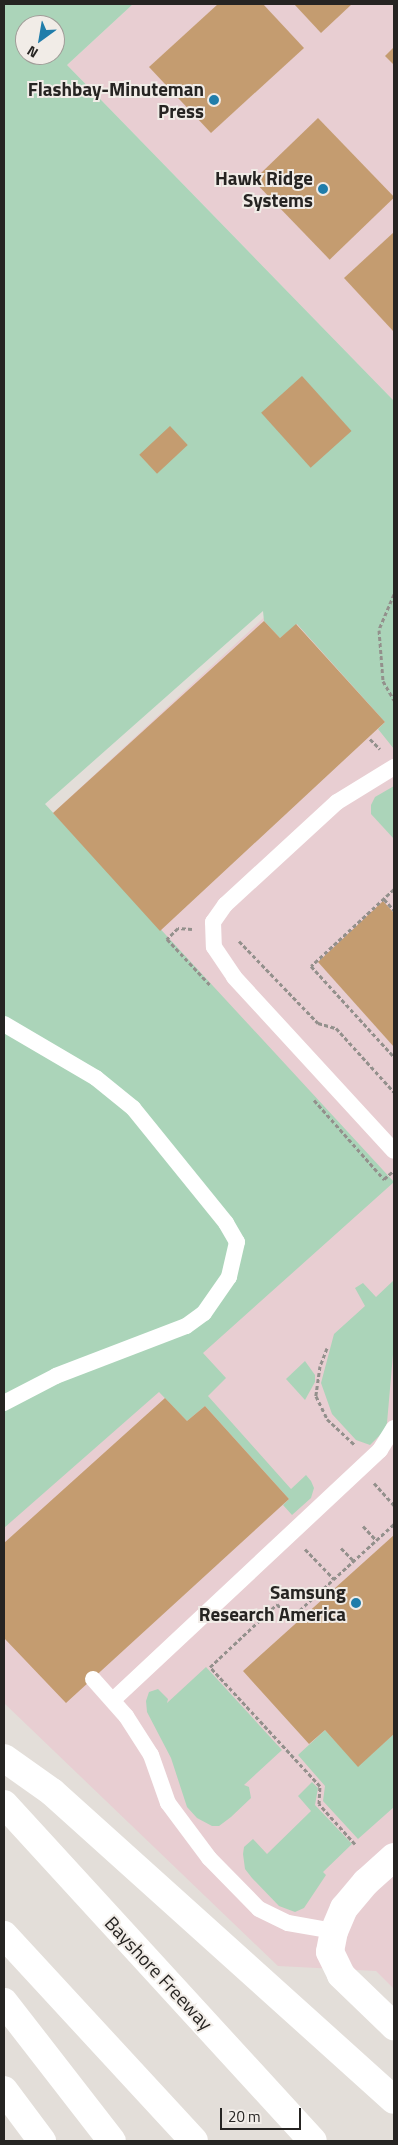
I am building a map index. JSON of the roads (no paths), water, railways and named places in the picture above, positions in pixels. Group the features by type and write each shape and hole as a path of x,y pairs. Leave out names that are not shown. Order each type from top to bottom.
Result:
{"main road":[{"path":"4,1758 52,1792 394,2100"},
{"name":"Bayshore Freeway","path":"4,1804 313,2141"},
{"path":"394,1857 344,1908 334,1931 330,1952 341,1975 394,2026"},
{"path":"4,1935 194,2141"},
{"path":"4,2002 112,2141"},
{"path":"4,2090 42,2141"}],"lane":[{"path":"394,767 337,802 225,905 212,922 214,948 234,977 394,1151"},
{"path":"4,1024 96,1078 133,1108 153,1130 237,1242 228,1277 204,1313 186,1326 56,1376 4,1403"},
{"path":"113,1700 380,1450 394,1428"},
{"path":"93,1678 113,1700 151,1755 168,1804 209,1858 259,1909 288,1923 334,1931"}],"place":[{"name":"Flashbay-Minuteman Press","path":"214,100"},
{"name":"Hawk Ridge Systems","path":"323,189"},
{"name":"Samsung Research America","path":"356,1603"}]}
